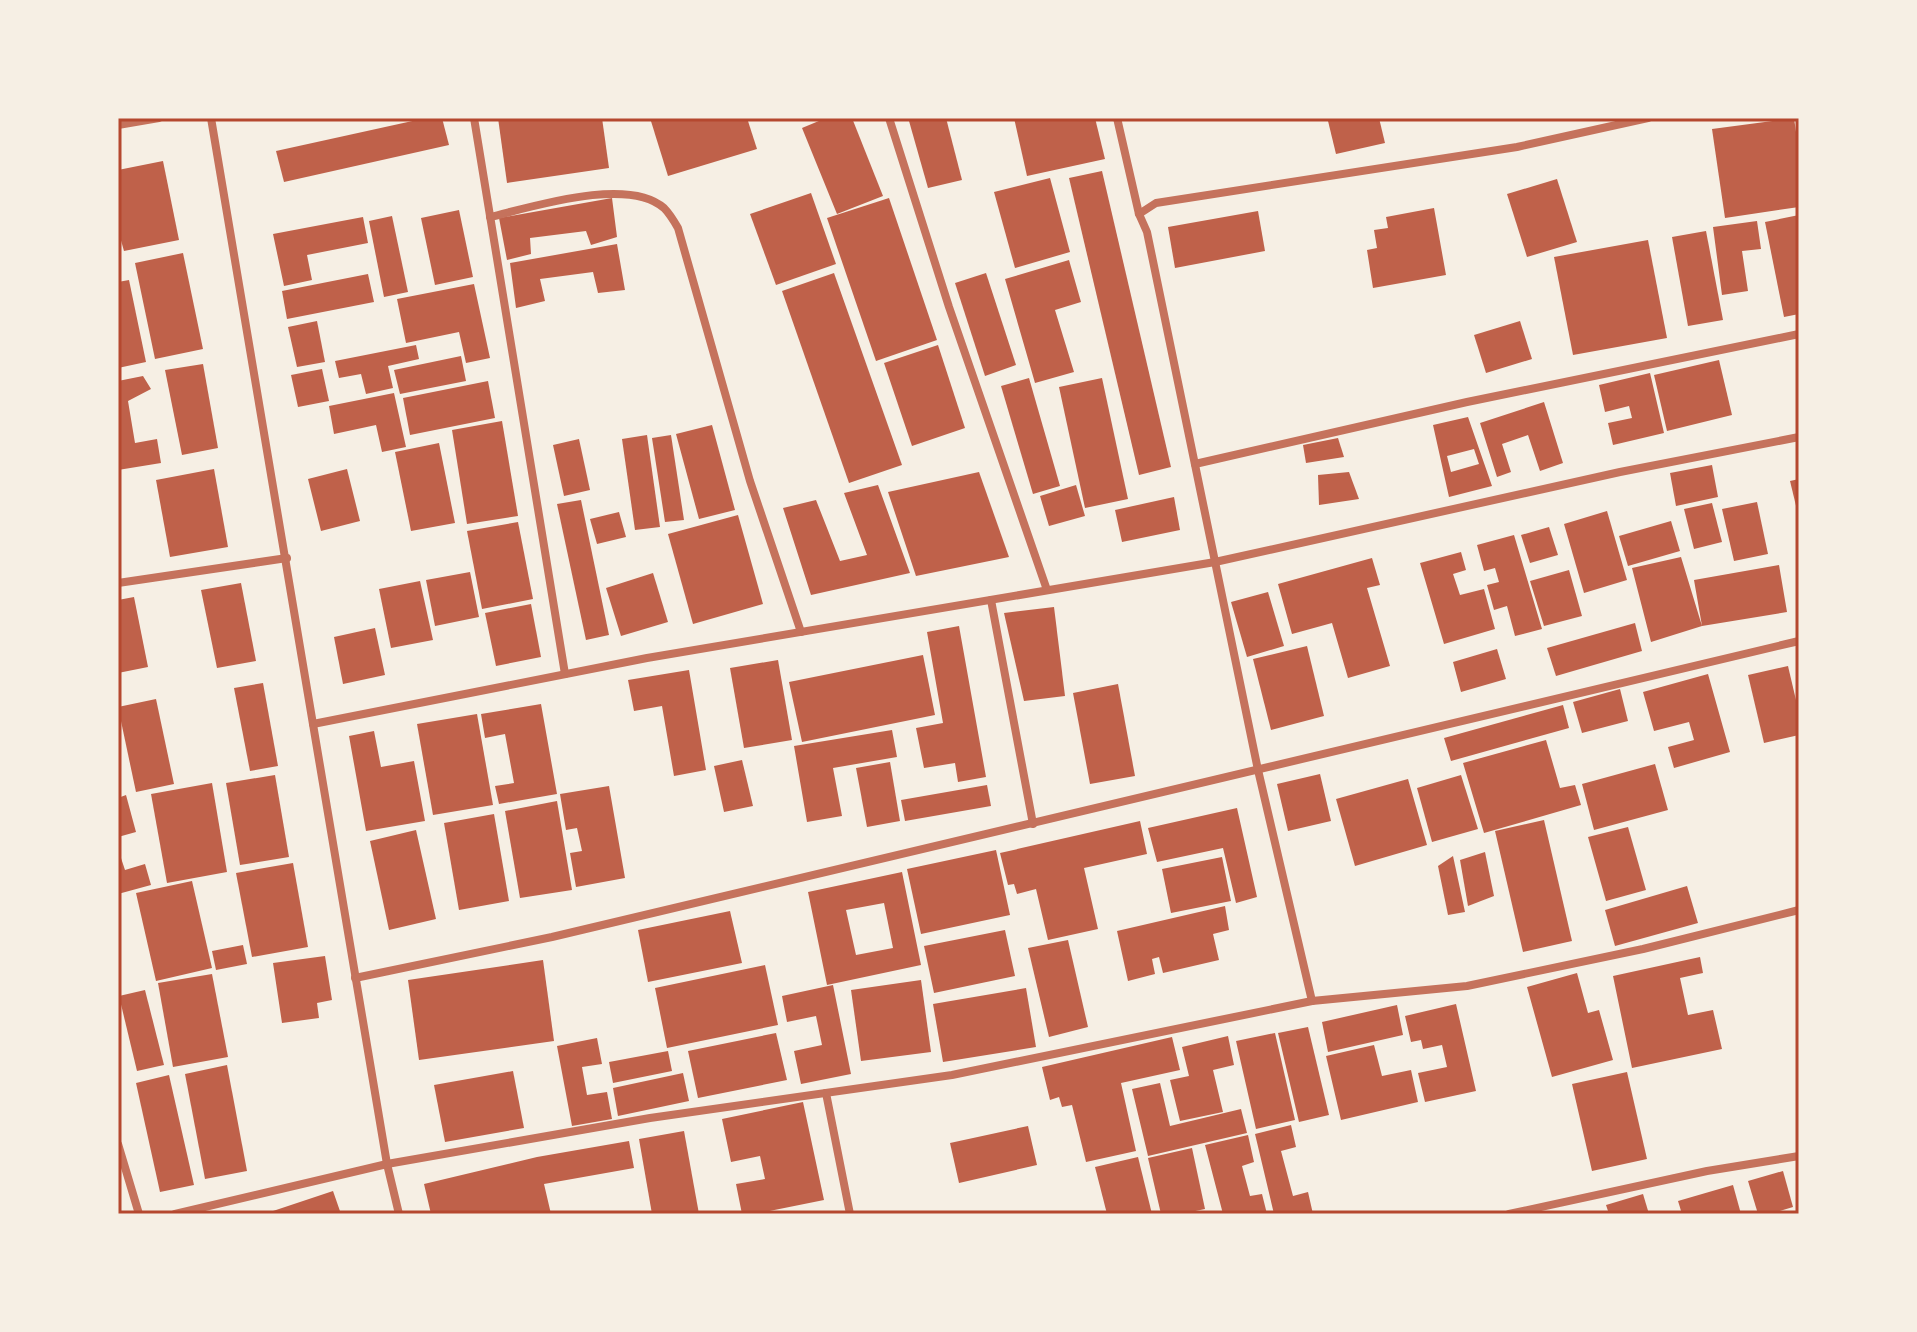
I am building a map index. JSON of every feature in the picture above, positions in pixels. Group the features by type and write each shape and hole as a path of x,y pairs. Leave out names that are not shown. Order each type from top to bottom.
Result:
{"street":[{"path":"118,125 159,118"},
{"path":"211,118 355,978 387,1164 399,1214"},
{"path":"474,118 565,674"},
{"path":"889,118 949,307 1047,590"},
{"path":"1117,118 1139,214 1147,232 1258,770 1312,1001"},
{"path":"1139,214 1156,203 1517,147 1648,118"},
{"path":"490,217 595,193 642,197 663,207 678,228 750,481 801,632"},
{"path":"1195,464 1467,402 1799,334"},
{"path":"313,724 565,674 1215,562 1620,472 1799,437"},
{"path":"118,583 287,558"},
{"path":"991,600 1033,824"},
{"path":"355,978 552,937 1799,641"},
{"path":"175,1214 387,1164 650,1118 952,1075 1312,1001 1467,986 1643,949 1799,910"},
{"path":"826,1093 850,1214"},
{"path":"118,1144 139,1214"},
{"path":"1509,1214 1707,1171 1799,1156"}],"building":[{"path":"426,118 442,118 449,145 284,182 276,151"},
{"path":"498,118 602,118 609,168 507,183"},
{"path":"650,118 747,118 757,149 668,176"},
{"path":"826,118 852,118 883,196 837,214 802,128"},
{"path":"946,118 962,180 928,188 909,121"},
{"path":"1014,118 1095,118 1105,159 1027,176"},
{"path":"1379,118 1385,143 1336,154 1328,121"},
{"path":"1794,118 1799,153 1799,207 1725,218 1712,129"},
{"path":"163,161 179,240 124,251 118,230 118,170"},
{"path":"1102,171 1171,467 1139,475 1069,178"},
{"path":"1050,178 1070,252 1015,268 994,192"},
{"path":"1557,179 1577,242 1527,257 1507,194"},
{"path":"811,193 836,264 776,285 750,214"},
{"path":"612,198 617,237 591,245 586,231 530,238 531,254 507,260 499,218"},
{"path":"889,198 937,340 876,361 827,218"},
{"path":"1434,208 1446,275 1373,288 1367,250 1377,248 1374,230 1388,228 1386,217"},
{"path":"459,210 473,277 435,285 421,218"},
{"path":"1258,211 1265,251 1175,268 1168,227"},
{"path":"1799,215 1799,314 1784,317 1765,222"},
{"path":"392,216 408,292 384,297 369,221"},
{"path":"363,217 368,243 307,255 312,280 284,286 273,234"},
{"path":"1757,221 1761,249 1742,251 1748,291 1722,295 1713,227"},
{"path":"1706,231 1723,320 1688,326 1672,237"},
{"path":"1648,240 1667,338 1573,355 1554,257"},
{"path":"617,244 625,290 598,293 593,272 540,279 545,301 516,308 510,263"},
{"path":"183,253 203,349 155,359 135,263"},
{"path":"1069,260 1081,302 1055,310 1074,372 1035,383 1005,279"},
{"path":"834,273 902,465 849,483 782,291"},
{"path":"986,273 1016,365 985,376 955,283"},
{"path":"368,274 374,302 287,319 282,291"},
{"path":"129,280 146,362 118,368 118,282"},
{"path":"474,284 490,358 466,363 459,332 406,343 397,299"},
{"path":"317,321 325,362 297,367 288,327"},
{"path":"1520,321 1532,359 1486,373 1474,335"},
{"path":"416,345 419,359 388,366 393,388 366,394 361,374 339,378 335,361"},
{"path":"938,345 965,428 912,446 884,363"},
{"path":"461,356 466,381 400,394 394,370"},
{"path":"1719,360 1732,415 1667,431 1654,375"},
{"path":"203,364 218,448 182,455 165,370"},
{"path":"322,369 329,401 298,407 291,375"},
{"path":"1650,373 1664,433 1613,445 1608,423 1632,418 1629,406 1605,412 1599,385"},
{"path":"143,376 151,389 128,401 135,443 157,439 161,463 118,470 118,381"},
{"path":"1029,378 1060,486 1033,494 1001,386"},
{"path":"1102,378 1128,499 1085,508 1059,387"},
{"path":"488,381 495,418 410,435 403,398"},
{"path":"394,393 406,447 382,452 376,425 334,434 329,406"},
{"path":"1544,402 1563,463 1540,471 1528,435 1502,444 1511,472 1497,477 1480,423"},
{"path":"1468,417 1492,486 1449,497 1433,425","holes":["1474,449 1479,464 1451,472 1447,456"]},
{"path":"502,421 518,516 467,524 452,430"},
{"path":"712,425 735,510 699,519 676,434"},
{"path":"647,435 660,527 635,530 622,439"},
{"path":"671,435 684,520 665,522 652,438"},
{"path":"1338,438 1344,457 1306,463 1303,445"},
{"path":"579,439 590,490 564,496 553,445"},
{"path":"439,443 455,523 411,531 395,452"},
{"path":"1712,465 1718,497 1676,506 1670,473"},
{"path":"214,469 228,547 170,557 156,480"},
{"path":"347,469 360,521 321,531 308,479"},
{"path":"979,472 1009,557 916,576 888,492"},
{"path":"1349,472 1359,499 1319,505 1318,475"},
{"path":"1799,479 1799,513 1798,514 1790,481"},
{"path":"878,485 910,573 811,595 783,508 816,500 840,561 867,555 844,493"},
{"path":"1076,485 1085,516 1049,526 1040,496"},
{"path":"1174,497 1180,530 1122,542 1115,510"},
{"path":"581,500 609,635 586,640 557,504"},
{"path":"1757,502 1768,554 1734,561 1722,509"},
{"path":"1712,503 1722,542 1694,549 1684,509"},
{"path":"1607,511 1627,580 1584,593 1564,524"},
{"path":"619,512 626,537 597,544 590,519"},
{"path":"738,515 763,604 693,624 668,534"},
{"path":"1671,521 1680,551 1628,566 1619,536"},
{"path":"518,522 533,599 482,609 467,531"},
{"path":"1549,527 1558,555 1530,563 1521,535"},
{"path":"1514,535 1542,629 1515,636 1507,606 1494,610 1487,585 1499,582 1495,568 1484,571 1477,545"},
{"path":"1461,552 1466,570 1453,574 1460,595 1484,589 1495,629 1444,644 1420,563"},
{"path":"1681,557 1702,626 1651,642 1632,568"},
{"path":"1372,558 1380,585 1367,588 1390,666 1348,678 1332,623 1292,634 1278,584"},
{"path":"1779,565 1787,612 1702,626 1694,580"},
{"path":"1569,570 1582,616 1544,626 1530,581"},
{"path":"470,572 479,617 435,626 426,580"},
{"path":"653,573 668,622 621,636 606,588"},
{"path":"420,581 433,640 391,648 379,589"},
{"path":"241,583 256,661 217,668 201,590"},
{"path":"1268,592 1284,646 1247,657 1231,602"},
{"path":"134,597 148,667 118,673 118,600"},
{"path":"531,604 541,657 496,666 485,613"},
{"path":"1054,607 1065,696 1024,701 1004,613"},
{"path":"1635,623 1642,651 1556,676 1547,648"},
{"path":"959,626 986,777 958,782 955,763 924,768 916,728 943,723 927,632"},
{"path":"375,628 385,675 343,684 334,637"},
{"path":"1307,646 1324,716 1271,730 1253,659"},
{"path":"1497,649 1506,679 1461,692 1453,662"},
{"path":"923,655 935,715 802,742 789,682"},
{"path":"778,660 792,740 744,748 730,668"},
{"path":"1788,666 1799,713 1799,735 1764,743 1748,675"},
{"path":"689,670 706,770 674,776 662,706 634,711 628,680"},
{"path":"1708,674 1730,752 1674,768 1668,747 1694,740 1689,722 1654,731 1643,692"},
{"path":"263,683 278,766 250,771 234,688"},
{"path":"1118,684 1135,776 1090,784 1073,693"},
{"path":"1620,689 1628,721 1582,733 1573,702"},
{"path":"156,699 174,784 136,792 118,707"},
{"path":"541,704 557,794 499,804 495,786 514,783 505,734 485,738 481,714"},
{"path":"1563,705 1569,728 1451,761 1444,738"},
{"path":"477,714 493,805 433,815 417,724"},
{"path":"892,730 897,757 833,768 842,816 807,822 794,746"},
{"path":"374,731 381,767 414,761 425,821 366,831 349,736"},
{"path":"1546,740 1560,788 1575,785 1581,805 1484,833 1463,763"},
{"path":"742,760 753,806 724,812 714,766"},
{"path":"890,762 900,821 867,827 856,768"},
{"path":"1655,764 1668,810 1594,830 1582,784"},
{"path":"1320,774 1331,821 1288,831 1277,784"},
{"path":"275,775 289,857 240,865 226,783"},
{"path":"1461,775 1478,829 1432,842 1417,788"},
{"path":"1408,779 1427,845 1355,866 1336,799"},
{"path":"212,783 227,872 167,883 151,794"},
{"path":"987,785 991,806 905,821 901,800"},
{"path":"609,786 625,878 576,887 570,853 582,851 577,828 566,830 560,794"},
{"path":"126,795 136,832 118,837 118,798"},
{"path":"557,801 572,890 520,898 505,811"},
{"path":"1237,808 1257,897 1236,903 1223,848 1157,862 1148,828"},
{"path":"494,814 509,901 459,910 444,823"},
{"path":"1544,820 1572,941 1523,952 1495,831"},
{"path":"1140,821 1147,854 1084,868 1098,929 1048,940 1036,889 1017,894 1014,884 1008,885 1000,853"},
{"path":"1628,827 1646,890 1606,901 1588,837"},
{"path":"416,830 436,919 389,930 370,841"},
{"path":"118,849 125,870 145,864 151,885 118,894"},
{"path":"996,850 1010,915 921,934 907,869"},
{"path":"1485,852 1494,896 1468,906 1460,860"},
{"path":"1453,856 1465,912 1448,915 1438,866"},
{"path":"1222,857 1231,901 1171,913 1162,869"},
{"path":"293,863 308,947 252,957 236,873"},
{"path":"902,872 921,965 827,985 808,892","holes":["884,903 893,948 856,955 846,910"]},
{"path":"192,881 212,968 156,981 136,893"},
{"path":"1687,886 1698,923 1615,946 1605,910"},
{"path":"1225,906 1229,930 1213,934 1219,960 1163,973 1159,957 1152,959 1155,974 1128,981 1117,931"},
{"path":"730,911 742,963 648,982 638,930"},
{"path":"1005,930 1015,976 934,993 924,946"},
{"path":"1068,940 1088,1027 1049,1037 1028,948"},
{"path":"243,945 247,964 216,970 212,951"},
{"path":"325,956 332,1000 317,1003 319,1018 282,1023 273,963"},
{"path":"1700,957 1703,973 1680,978 1688,1015 1713,1010 1722,1049 1632,1068 1613,976"},
{"path":"543,960 554,1041 419,1060 408,980"},
{"path":"765,965 778,1025 667,1048 655,988"},
{"path":"1577,973 1588,1013 1599,1010 1613,1060 1552,1077 1527,987"},
{"path":"212,974 228,1057 173,1067 158,983"},
{"path":"921,980 931,1052 861,1061 851,990"},
{"path":"833,985 851,1074 801,1084 794,1051 822,1045 816,1016 787,1022 782,996"},
{"path":"1026,988 1036,1047 943,1062 933,1004"},
{"path":"145,990 164,1065 137,1071 119,996"},
{"path":"1456,1004 1476,1091 1425,1102 1418,1073 1447,1067 1442,1045 1423,1049 1421,1040 1411,1042 1405,1016"},
{"path":"1397,1005 1403,1035 1328,1052 1322,1022"},
{"path":"1308,1027 1329,1115 1299,1122 1278,1033"},
{"path":"776,1033 787,1080 698,1098 688,1051"},
{"path":"1275,1033 1295,1120 1256,1129 1236,1041"},
{"path":"1228,1036 1234,1065 1213,1070 1223,1112 1180,1121 1170,1080 1189,1076 1182,1047"},
{"path":"1172,1037 1180,1070 1121,1083 1136,1151 1086,1162 1072,1105 1062,1107 1059,1097 1050,1100 1042,1067"},
{"path":"597,1038 602,1064 582,1067 587,1095 607,1092 612,1119 572,1126 557,1046"},
{"path":"1374,1045 1382,1076 1411,1070 1418,1102 1341,1120 1326,1056"},
{"path":"668,1051 672,1071 613,1083 609,1062"},
{"path":"227,1065 247,1171 205,1179 185,1074"},
{"path":"513,1071 524,1128 445,1142 434,1085"},
{"path":"1627,1072 1647,1159 1592,1171 1572,1084"},
{"path":"683,1073 689,1101 618,1116 613,1088"},
{"path":"169,1075 194,1185 160,1192 136,1083"},
{"path":"1160,1083 1170,1126 1241,1109 1247,1133 1148,1156 1132,1089"},
{"path":"803,1102 824,1200 742,1214 736,1184 765,1179 760,1156 731,1162 722,1119"},
{"path":"1291,1125 1296,1147 1281,1151 1293,1196 1308,1192 1313,1214 1274,1214 1255,1134"},
{"path":"1028,1126 1037,1165 959,1183 950,1143"},
{"path":"684,1131 699,1214 652,1214 639,1139"},
{"path":"1248,1135 1254,1162 1242,1166 1250,1196 1262,1194 1267,1214 1223,1214 1205,1145"},
{"path":"629,1141 634,1168 544,1184 551,1214 431,1214 424,1184 537,1157"},
{"path":"1192,1148 1205,1209 1161,1214 1148,1158"},
{"path":"1138,1157 1152,1214 1107,1214 1095,1167"},
{"path":"1783,1171 1793,1207 1758,1214 1748,1181"},
{"path":"1733,1185 1741,1214 1682,1214 1678,1201"},
{"path":"333,1191 341,1214 267,1214 267,1213"},
{"path":"1643,1194 1649,1214 1609,1214 1606,1205"}]}
